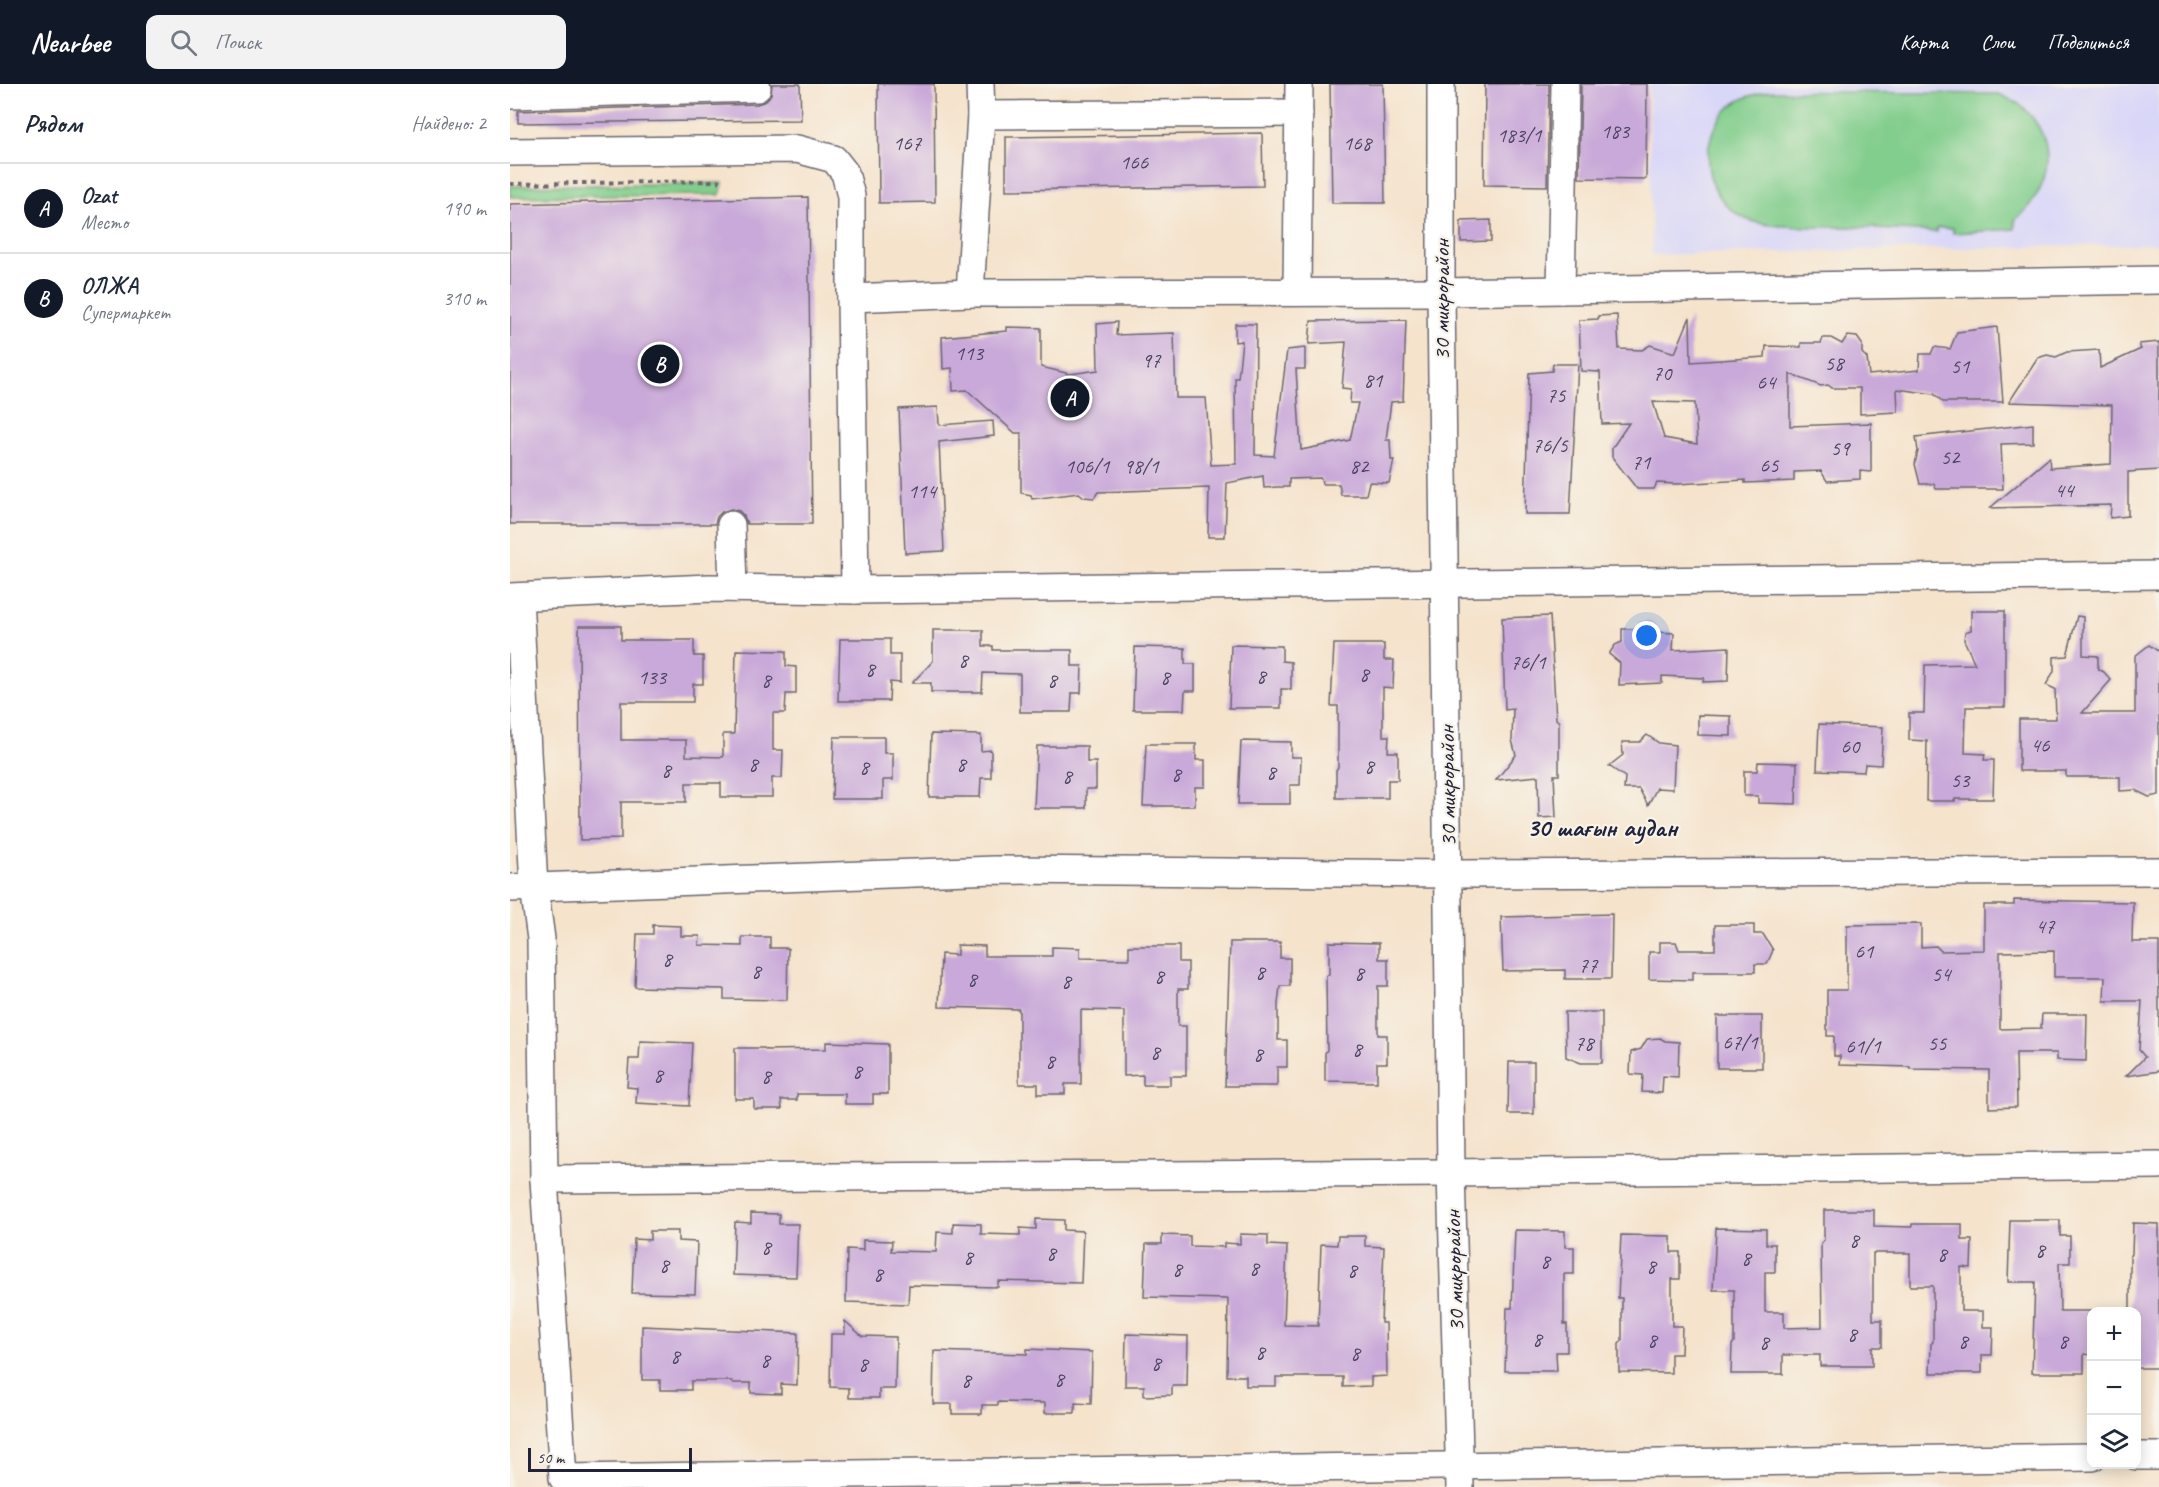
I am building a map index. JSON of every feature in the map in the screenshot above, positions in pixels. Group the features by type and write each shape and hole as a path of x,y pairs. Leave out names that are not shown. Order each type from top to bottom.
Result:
{"street":[{"path":"510,95 757,88 756,84"},
{"path":"970,293 981,114 980,84"},
{"path":"1297,292 1299,84"},
{"name":"30 микрорайон","path":"1441,84 1441,292 1451,1173 1460,1476"},
{"path":"1561,290 1565,84"},
{"path":"981,114 1299,113"},
{"path":"510,152 797,148 834,159 845,173 851,196 855,590"},
{"path":"851,298 970,293 1441,292 2159,280"},
{"path":"731,525 733,588"},
{"path":"2087,1456 1460,1476 564,1482 544,1179 541,939 522,887 514,597 733,588 855,590 2159,575"},
{"path":"522,887 995,870 1448,874 2159,871"},
{"path":"544,1179 1451,1173 2159,1165"},
{"path":"2141,1456 2159,1456"}],"path":[{"path":"510,184 720,181"}],"shaded area":[{"path":"1649,84 2159,84 2159,244 1652,255"}],"green space":[{"path":"1768,91 1999,94 2020,105 2033,118 2041,133 2046,148 2047,163 2044,179 2028,208 2015,220 2015,229 1953,233 1953,228 1937,228 1937,232 1876,229 1876,227 1788,226 1755,222 1730,209 1720,197 1712,183 1708,168 1708,153 1717,123 1727,110 1741,100"},
{"path":"723,183 720,195 510,197 510,186"}],"building":[{"path":"772,84 800,84 801,120 518,123 518,111 757,104 766,101 771,94"},
{"path":"878,84 934,84 935,202 879,203"},
{"path":"1330,84 1383,84 1385,203 1332,203"},
{"path":"1485,84 1549,84 1547,186 1484,185"},
{"path":"1581,84 1647,84 1646,179 1579,178"},
{"path":"1262,133 1263,186 1006,190 1006,137"},
{"path":"808,197 812,524 747,524 739,511 731,509 722,512 715,524 510,524 510,204"},
{"path":"1491,220 1491,241 1461,242 1461,221"},
{"path":"1617,315 1619,349 1642,350 1650,345 1675,353 1690,317 1691,362 1765,357 1766,346 1801,347 1801,343 1821,343 1823,338 1831,338 1842,344 1847,336 1857,337 1862,344 1862,353 1867,358 1869,375 1919,370 1920,354 1931,354 1934,347 1950,349 1957,332 1997,327 2003,402 1943,402 1934,394 1897,389 1898,412 1860,414 1860,388 1821,386 1790,374 1790,426 1871,423 1871,472 1860,471 1860,479 1827,481 1821,471 1794,472 1794,481 1657,483 1654,489 1637,489 1612,457 1612,448 1629,423 1602,424 1600,372 1581,371 1579,320 1598,319 1598,316","holes":["1653,402 1695,403 1697,444 1664,438"]},
{"path":"1406,320 1403,401 1391,402 1386,440 1390,440 1391,460 1394,460 1389,483 1369,482 1366,495 1341,495 1339,484 1322,484 1321,478 1289,479 1289,487 1264,488 1263,476 1227,483 1225,537 1208,537 1209,488 1098,492 1094,498 1084,497 1079,493 1032,499 1031,495 1021,493 1021,433 1015,433 967,390 953,391 952,368 943,369 942,337 1007,331 1007,327 1041,328 1041,367 1070,374 1098,370 1097,324 1117,322 1116,335 1174,333 1176,398 1206,398 1211,465 1236,464 1235,378 1238,378 1242,341 1235,342 1235,324 1256,324 1255,455 1274,456 1287,350 1305,348 1305,369 1296,369 1301,450 1350,440 1358,403 1350,403 1351,389 1342,388 1346,342 1309,344 1311,321"},
{"path":"2159,342 2159,470 2128,472 2128,516 2110,518 2111,505 1990,508 2049,458 2050,468 2111,464 2112,405 2009,402 2038,358 2047,355 2056,357 2067,352 2099,350 2100,368 2141,349 2139,344"},
{"path":"1553,364 1578,364 1570,514 1525,514 1529,373 1552,371"},
{"path":"938,407 939,425 993,421 994,436 939,442 944,551 905,553 899,409"},
{"path":"2033,424 2033,443 2001,444 2003,489 1936,489 1934,484 1920,484 1915,464 1918,451 1916,437"},
{"path":"1971,611 2005,611 2005,707 1966,707 1965,753 1985,754 1984,760 1994,760 1993,799 1926,801 1927,741 1909,740 1909,713 1924,713 1925,665 1975,664 1964,640 1965,632 1971,630"},
{"path":"1550,616 1556,719 1559,722 1559,775 1554,775 1556,817 1539,818 1538,776 1496,780 1516,755 1512,740 1513,709 1505,710 1502,618"},
{"path":"2077,616 2083,617 2083,655 2098,656 2098,669 2111,680 2082,713 2135,713 2135,656 2149,645 2159,652 2159,795 2149,797 2135,790 2120,791 2120,777 2066,777 2066,771 2019,771 2019,719 2056,719 2055,689 2046,685 2054,671 2054,657 2067,656"},
{"path":"1649,622 1658,632 1674,633 1673,650 1729,647 1728,681 1703,682 1704,678 1662,676 1662,683 1619,685 1620,663 1609,654 1615,645 1622,642 1622,629 1637,629 1641,623"},
{"path":"579,626 621,626 621,640 694,640 694,656 703,656 703,684 693,684 693,702 621,702 621,740 686,740 686,756 723,757 723,734 734,734 736,650 786,651 786,666 796,667 796,694 786,694 785,713 773,713 773,750 783,750 782,778 772,778 772,797 721,797 721,783 686,783 686,802 621,802 621,839 580,840"},
{"path":"933,630 983,630 983,646 993,646 993,650 1072,650 1072,666 1082,666 1081,693 1072,693 1071,712 1020,712 1020,674 983,673 982,692 931,692 931,683 912,683 933,661"},
{"path":"840,639 890,639 890,655 900,655 900,683 890,682 889,701 838,701"},
{"path":"1334,644 1384,644 1384,660 1394,660 1393,688 1383,687 1383,736 1389,736 1388,752 1398,752 1398,780 1388,780 1388,798 1336,798 1338,706 1331,706"},
{"path":"1231,645 1282,646 1282,661 1291,662 1291,689 1281,689 1281,708 1229,708"},
{"path":"1135,647 1185,648 1185,664 1195,664 1195,691 1185,691 1184,710 1133,710"},
{"path":"1698,715 1731,716 1731,736 1698,735"},
{"path":"1819,724 1883,727 1881,765 1865,764 1864,772 1817,770"},
{"path":"931,734 981,735 981,751 991,750 991,778 981,778 980,797 929,797"},
{"path":"1647,735 1659,743 1675,745 1673,789 1657,788 1648,805 1639,789 1624,789 1625,777 1609,766 1623,755 1622,742 1640,742"},
{"path":"834,737 884,737 884,753 893,753 893,780 883,780 883,799 832,799"},
{"path":"1241,741 1291,742 1291,757 1301,757 1300,785 1290,785 1290,804 1238,804"},
{"path":"1146,744 1196,744 1196,760 1205,760 1205,787 1195,787 1195,806 1143,806"},
{"path":"1037,746 1087,746 1087,762 1096,762 1096,789 1086,789 1086,808 1034,808"},
{"path":"1758,762 1797,763 1796,804 1758,803 1758,796 1744,796 1744,771 1757,771"},
{"path":"2014,900 2133,902 2132,942 2159,942 2159,1071 2126,1076 2145,1057 2139,1050 2142,1001 2104,1001 2105,977 2054,977 2054,951 2000,952 2000,1029 2041,1028 2042,1014 2087,1014 2086,1061 2057,1060 2057,1053 2016,1053 2017,1107 1989,1108 1989,1070 1839,1065 1840,1056 1834,1056 1834,1036 1827,1036 1827,990 1847,990 1847,925 1921,924 1921,947 1936,946 1941,951 1984,950 1984,905 2014,905"},
{"path":"1612,914 1611,979 1565,979 1565,970 1503,971 1501,917"},
{"path":"653,925 681,926 681,936 700,936 699,945 742,946 742,937 770,937 770,948 788,948 787,1000 724,999 724,989 635,987 637,934 653,934"},
{"path":"1715,925 1754,925 1754,934 1763,934 1773,950 1767,964 1755,964 1755,972 1693,972 1693,980 1649,979 1649,952 1660,952 1660,942 1676,942 1679,950 1715,950"},
{"path":"1230,942 1280,942 1280,958 1290,958 1290,986 1280,986 1278,1004 1278,1040 1287,1040 1287,1067 1277,1067 1277,1086 1225,1086"},
{"path":"1329,942 1379,943 1379,959 1388,959 1388,986 1378,986 1378,1035 1387,1035 1387,1063 1377,1063 1377,1082 1325,1081 1326,976 1329,974"},
{"path":"957,945 985,946 985,956 1052,956 1052,947 1080,948 1080,958 1129,959 1129,946 1179,946 1179,962 1188,962 1188,989 1178,989 1178,1026 1186,1026 1186,1076 1170,1076 1170,1085 1143,1085 1143,1075 1124,1076 1124,1011 1081,1010 1081,1084 1065,1084 1065,1094 1038,1094 1038,1084 1019,1084 1019,1009 939,1007 941,954 957,955"},
{"path":"1565,1012 1602,1012 1602,1063 1581,1063 1566,1057"},
{"path":"1717,1016 1762,1016 1762,1068 1717,1068"},
{"path":"1660,1038 1665,1041 1679,1042 1678,1077 1663,1076 1662,1093 1642,1092 1643,1075 1630,1074 1631,1052 1641,1049 1647,1039"},
{"path":"640,1041 692,1043 689,1106 636,1103 637,1088 627,1087 629,1059 639,1059"},
{"path":"826,1042 888,1044 888,1094 873,1094 873,1104 845,1104 845,1094 797,1094 797,1100 781,1100 782,1109 754,1109 754,1099 735,1099 735,1048 826,1049"},
{"path":"1509,1062 1534,1062 1534,1114 1508,1114"},
{"path":"1824,1210 1874,1210 1874,1226 1912,1227 1912,1224 1962,1224 1962,1240 1972,1240 1971,1268 1961,1267 1961,1311 1983,1311 1983,1327 1993,1327 1992,1355 1982,1355 1982,1373 1930,1373 1933,1342 1933,1286 1910,1286 1910,1253 1873,1253 1873,1320 1882,1320 1882,1347 1872,1347 1872,1366 1820,1366 1820,1355 1783,1355 1783,1374 1731,1374 1734,1342 1734,1290 1713,1290 1716,1228 1766,1229 1766,1244 1775,1244 1775,1272 1765,1272 1765,1312 1784,1312 1784,1328 1822,1327 1821,1243 1824,1240"},
{"path":"751,1213 779,1214 779,1224 798,1224 796,1277 733,1275 735,1222 751,1223"},
{"path":"1036,1219 1064,1220 1064,1230 1083,1231 1081,1283 998,1281 998,1287 909,1285 908,1304 846,1302 847,1249 863,1250 863,1240 892,1241 891,1251 936,1252 937,1232 953,1233 953,1223 981,1224 981,1234 1020,1235 1020,1228 1036,1229"},
{"path":"2010,1220 2060,1220 2060,1236 2070,1236 2070,1263 2059,1263 2060,1311 2087,1311 2087,1354 2084,1354 2084,1373 2032,1373 2035,1282 2008,1282"},
{"path":"2133,1223 2159,1224 2159,1368 2141,1368 2141,1307 2130,1307 2130,1257"},
{"path":"1515,1230 1565,1231 1565,1247 1574,1247 1574,1274 1564,1274 1564,1324 1567,1324 1567,1352 1556,1352 1557,1371 1505,1371 1507,1308 1512,1308"},
{"path":"650,1231 678,1231 678,1241 697,1242 695,1294 632,1293 634,1239 650,1240"},
{"path":"1240,1234 1268,1235 1268,1245 1287,1246 1284,1325 1318,1326 1321,1244 1337,1245 1338,1236 1365,1236 1365,1246 1384,1247 1381,1323 1386,1323 1387,1376 1371,1377 1371,1386 1343,1387 1343,1377 1276,1377 1276,1386 1246,1386 1246,1376 1227,1376 1228,1299 1144,1297 1146,1244 1162,1244 1162,1235 1190,1236 1190,1246 1224,1247 1224,1243 1240,1244"},
{"path":"1621,1235 1671,1236 1671,1252 1680,1252 1680,1279 1672,1279 1672,1326 1682,1326 1681,1354 1671,1354 1671,1373 1619,1372 1619,1344 1622,1341 1622,1298 1618,1298"},
{"path":"845,1321 862,1336 896,1337 895,1389 879,1389 879,1398 849,1398 849,1388 830,1387 831,1334 845,1334"},
{"path":"642,1326 798,1333 797,1385 781,1384 781,1394 751,1393 751,1383 732,1383 732,1381 691,1381 691,1390 660,1390 660,1380 642,1380"},
{"path":"1126,1334 1188,1336 1187,1386 1172,1386 1172,1395 1144,1396 1144,1386 1125,1386"},
{"path":"1027,1349 1092,1352 1091,1404 1075,1403 1075,1413 1045,1413 1045,1403 998,1402 998,1405 982,1405 982,1414 952,1414 952,1404 933,1404 934,1351 1027,1354"}],"place":[{"name":"ОЛЖА","path":"660,364"},
{"name":"Ozat","path":"1070,398"}],"district":[{"name":"30 шағын аудан","path":"1602,827"}]}
